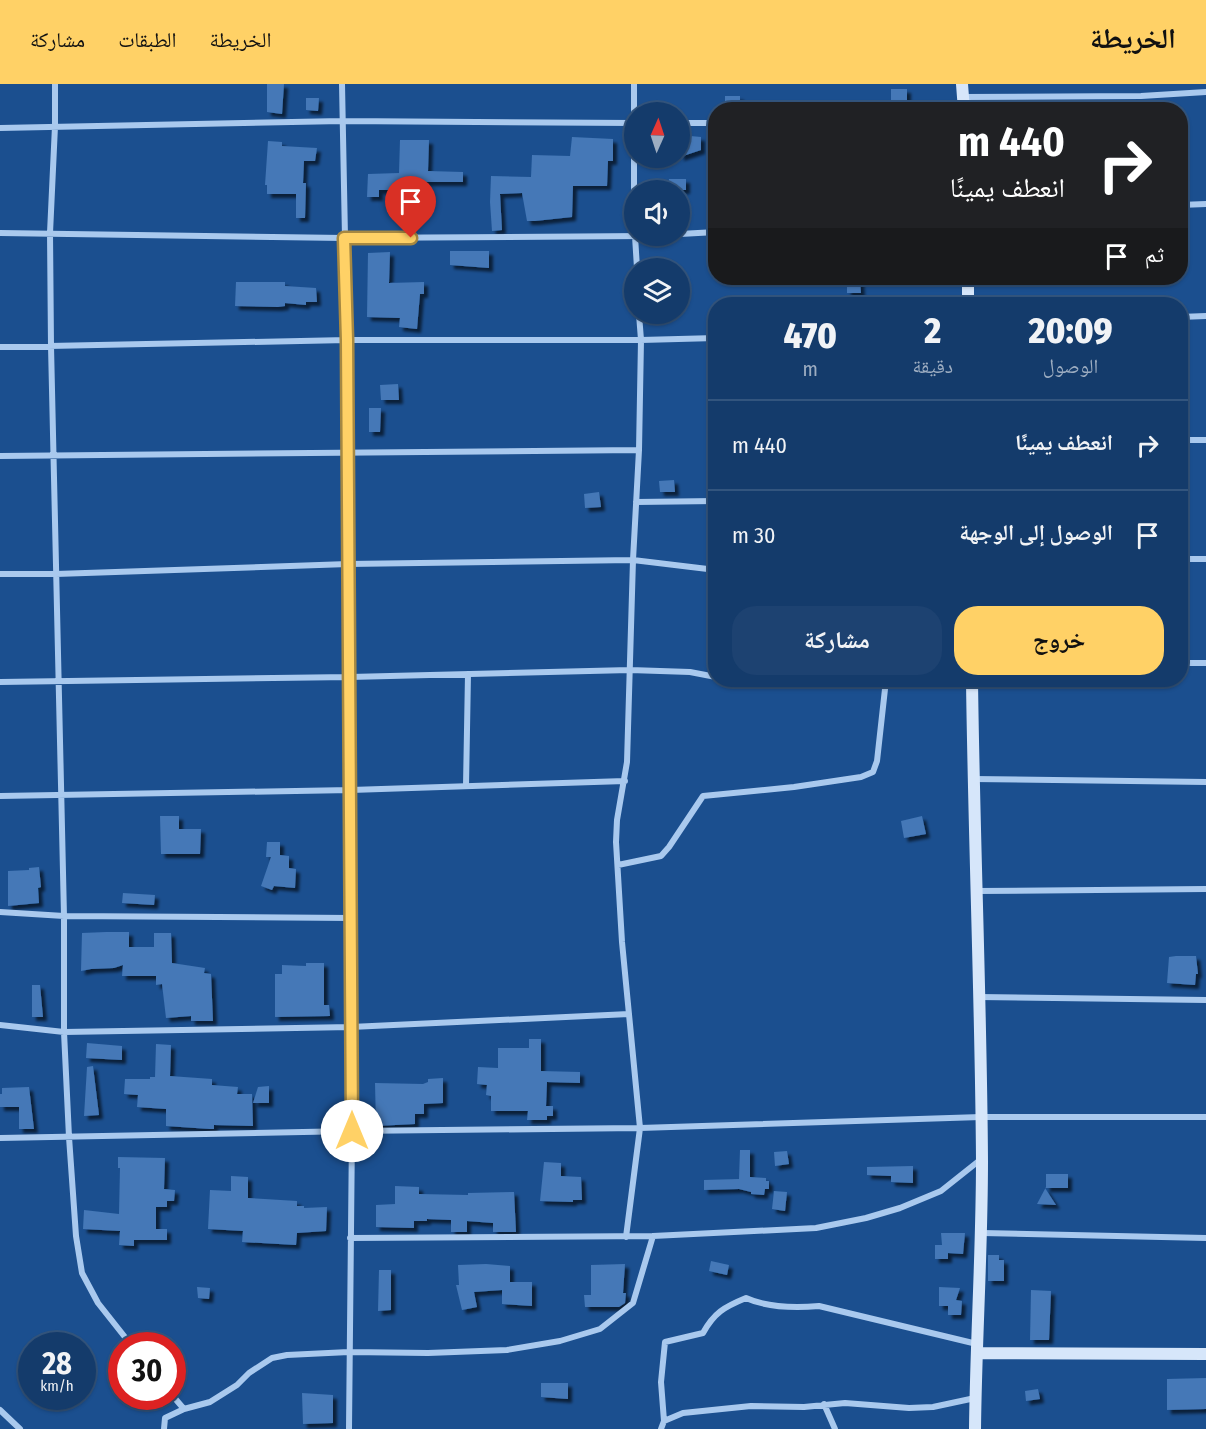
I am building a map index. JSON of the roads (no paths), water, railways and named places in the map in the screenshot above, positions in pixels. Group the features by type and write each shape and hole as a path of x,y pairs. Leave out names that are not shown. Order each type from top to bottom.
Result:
{"main road":[{"path":"962,84 963,102"},
{"path":"972,687 982,1159 982,1233 975,1429"},
{"path":"978,1348 1206,1354"}],"street":[{"path":"55,84 50,233 51,346 64,916 64,1032 69,1137 76,1236 82,1273 98,1303 121,1332"},
{"path":"342,84 351,790 352,1131 349,1429"},
{"path":"634,84 634,102"},
{"path":"988,102 1206,92"},
{"path":"0,128 342,121 624,123"},
{"path":"690,123 708,123"},
{"path":"1188,205 1206,204"},
{"path":"690,233 708,232"},
{"path":"0,233 344,238 624,236"},
{"path":"1188,317 1206,316"},
{"path":"626,1237 640,1128 618,866 618,820 627,762 639,450 640,324"},
{"path":"0,347 347,340 708,338"},
{"path":"1188,440 1206,440"},
{"path":"0,456 639,450"},
{"path":"636,502 708,501"},
{"path":"1188,559 1206,559"},
{"path":"0,574 348,564 633,560 708,569"},
{"path":"1188,663 1206,663"},
{"path":"0,682 630,670 690,672 708,675"},
{"path":"466,786 468,674"},
{"path":"618,866 661,856 703,795 805,786 861,777 873,772 877,761 885,687"},
{"path":"973,779 1206,782"},
{"path":"0,796 351,790 625,781"},
{"path":"976,891 1206,889"},
{"path":"0,912 64,916 351,918"},
{"path":"978,997 1206,1000"},
{"path":"0,1025 64,1032 351,1027 629,1014"},
{"path":"0,1138 640,1128 981,1117 1206,1117"},
{"path":"350,1238 626,1237 816,1228 866,1218 900,1208 940,1191 982,1159"},
{"path":"982,1233 1206,1238"},
{"path":"186,1408 210,1402 272,1358 287,1355 507,1350 560,1341 600,1329 633,1303 653,1236"},
{"path":"661,1429 664,1421 661,1382 665,1341 703,1334 712,1318 727,1306 746,1298 760,1305 795,1308 819,1306 978,1348"},
{"path":"664,1421 683,1413 752,1406 804,1407 845,1403 909,1408 933,1407 975,1398"},
{"path":"824,1404 835,1429"},
{"path":"0,1410 20,1429"},
{"path":"164,1429 165,1418 182,1410"}]}
